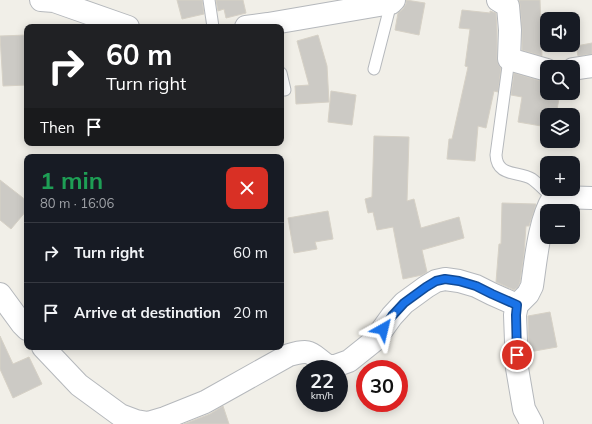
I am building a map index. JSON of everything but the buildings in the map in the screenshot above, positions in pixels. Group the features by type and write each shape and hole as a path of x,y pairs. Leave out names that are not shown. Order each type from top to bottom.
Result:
{"street":[{"path":"41,0 54,1 119,24"},
{"path":"498,0 508,6 510,30 509,59 540,68"},
{"path":"279,24 393,1"},
{"path":"580,68 592,66"},
{"path":"532,424 524,409 517,368 517,305 528,294 532,286 540,234 549,204 553,198 559,196 592,198"},
{"path":"46,350 79,385 120,415 136,421 148,423 166,418 205,402 290,355 300,352 308,352 328,366 335,366 349,360 374,341 392,316 404,303 436,281 445,279 476,286 517,305"},
{"path":"0,294 24,326"}],"lane":[{"path":"210,0 213,24"},
{"path":"374,69 393,1"},
{"path":"509,59 496,161 502,170 528,177 553,198"},
{"path":"284,86 285,90"}],"route":[{"path":"383,329 404,303 426,287 436,281 445,279 459,281 476,286 517,305 517,355"}]}
